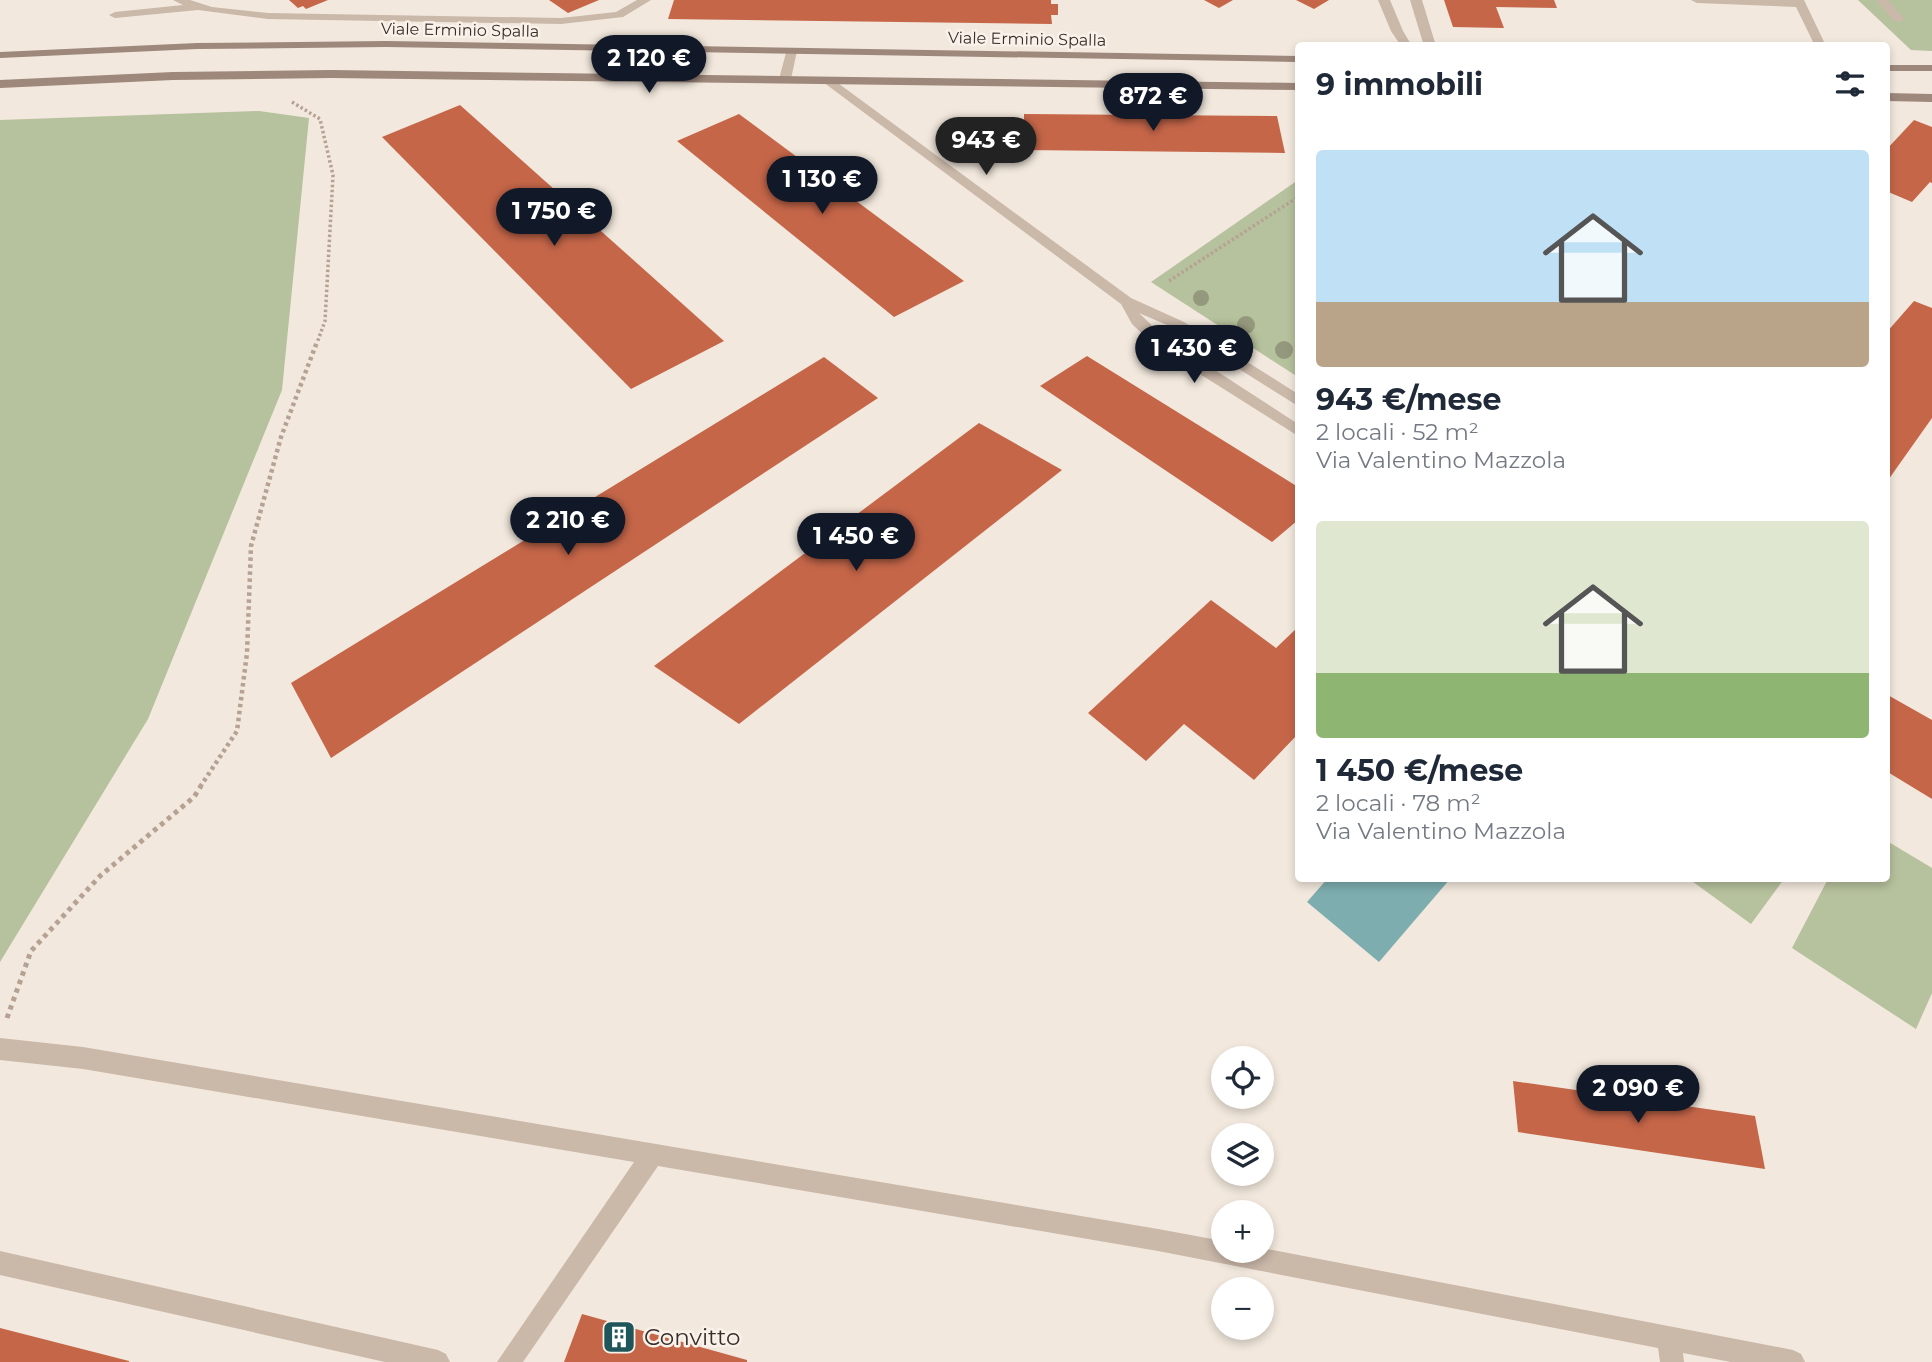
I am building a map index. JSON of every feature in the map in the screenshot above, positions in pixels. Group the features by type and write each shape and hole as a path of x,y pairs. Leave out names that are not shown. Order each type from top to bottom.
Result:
{"main road":[{"name":"Viale Erminio Spalla","path":"0,55 288,44 1295,59"},
{"path":"1890,68 1932,68"},
{"path":"0,83 266,74 1295,87"},
{"path":"1890,97 1932,98"}],"street":[{"path":"179,0 196,6 268,16 561,21 619,15 645,0"},
{"path":"1384,0 1404,42"},
{"path":"1416,0 1429,42"},
{"path":"1697,0 1798,2 1819,42"},
{"path":"1882,0 1898,19"},
{"path":"115,15 196,6"},
{"path":"785,79 791,51"},
{"path":"827,80 1126,301 1179,325 1295,399"},
{"path":"1126,301 1137,321 1159,341 1295,429"},
{"path":"2,1038 83,1059 1172,1243 1671,1350 1793,1362"},
{"path":"509,1362 653,1154"},
{"path":"0,1263 438,1362"}],"path":[{"path":"2,1038 31,951 100,876 194,797 237,731 247,653 251,545 281,437 325,321 333,175 320,119"},
{"path":"1169,281 1295,199"}],"green space":[{"path":"1858,0 1932,0 1932,51 1911,50"},
{"path":"259,111 309,118 282,390 148,719 0,962 0,120"},
{"path":"1295,182 1295,375 1151,282"},
{"path":"1890,843 1932,868 1932,993 1916,1029 1792,948 1826,882 1890,882"},
{"path":"1693,882 1782,882 1751,924"}],"water":[{"path":"1324,882 1447,882 1379,962 1307,902"}],"building":[{"path":"289,0 328,0 306,9 303,6 298,8"},
{"path":"549,0 599,0 568,13"},
{"path":"674,0 1051,0 1051,4 1058,4 1058,15 1051,15 1052,24 668,19"},
{"path":"1204,0 1233,0 1219,8"},
{"path":"1296,0 1329,0 1314,9"},
{"path":"1444,0 1554,0 1557,8 1496,7 1504,28 1453,27"},
{"path":"460,105 724,341 631,389 382,137"},
{"path":"739,114 964,281 894,317 677,141"},
{"path":"1024,114 1277,116 1285,153 1024,150"},
{"path":"1914,120 1932,127 1932,183 1930,182 1912,202 1890,193 1890,146"},
{"path":"1914,301 1932,308 1932,418 1890,477 1890,328"},
{"path":"1087,356 1295,485 1295,523 1272,542 1040,386"},
{"path":"824,357 878,398 331,758 291,683"},
{"path":"979,423 1062,470 739,724 654,666"},
{"path":"1211,600 1276,648 1295,630 1295,737 1254,780 1184,724 1146,761 1088,713"},
{"path":"1890,696 1932,720 1932,799 1890,773"},
{"path":"1513,1081 1755,1116 1765,1169 1518,1132"},
{"name":"Convitto","path":"582,1314 747,1360 747,1362 564,1362"},
{"path":"0,1328 129,1361 129,1362 0,1362"}],"place":[{"name":"Convitto","path":"619,1337"}]}
